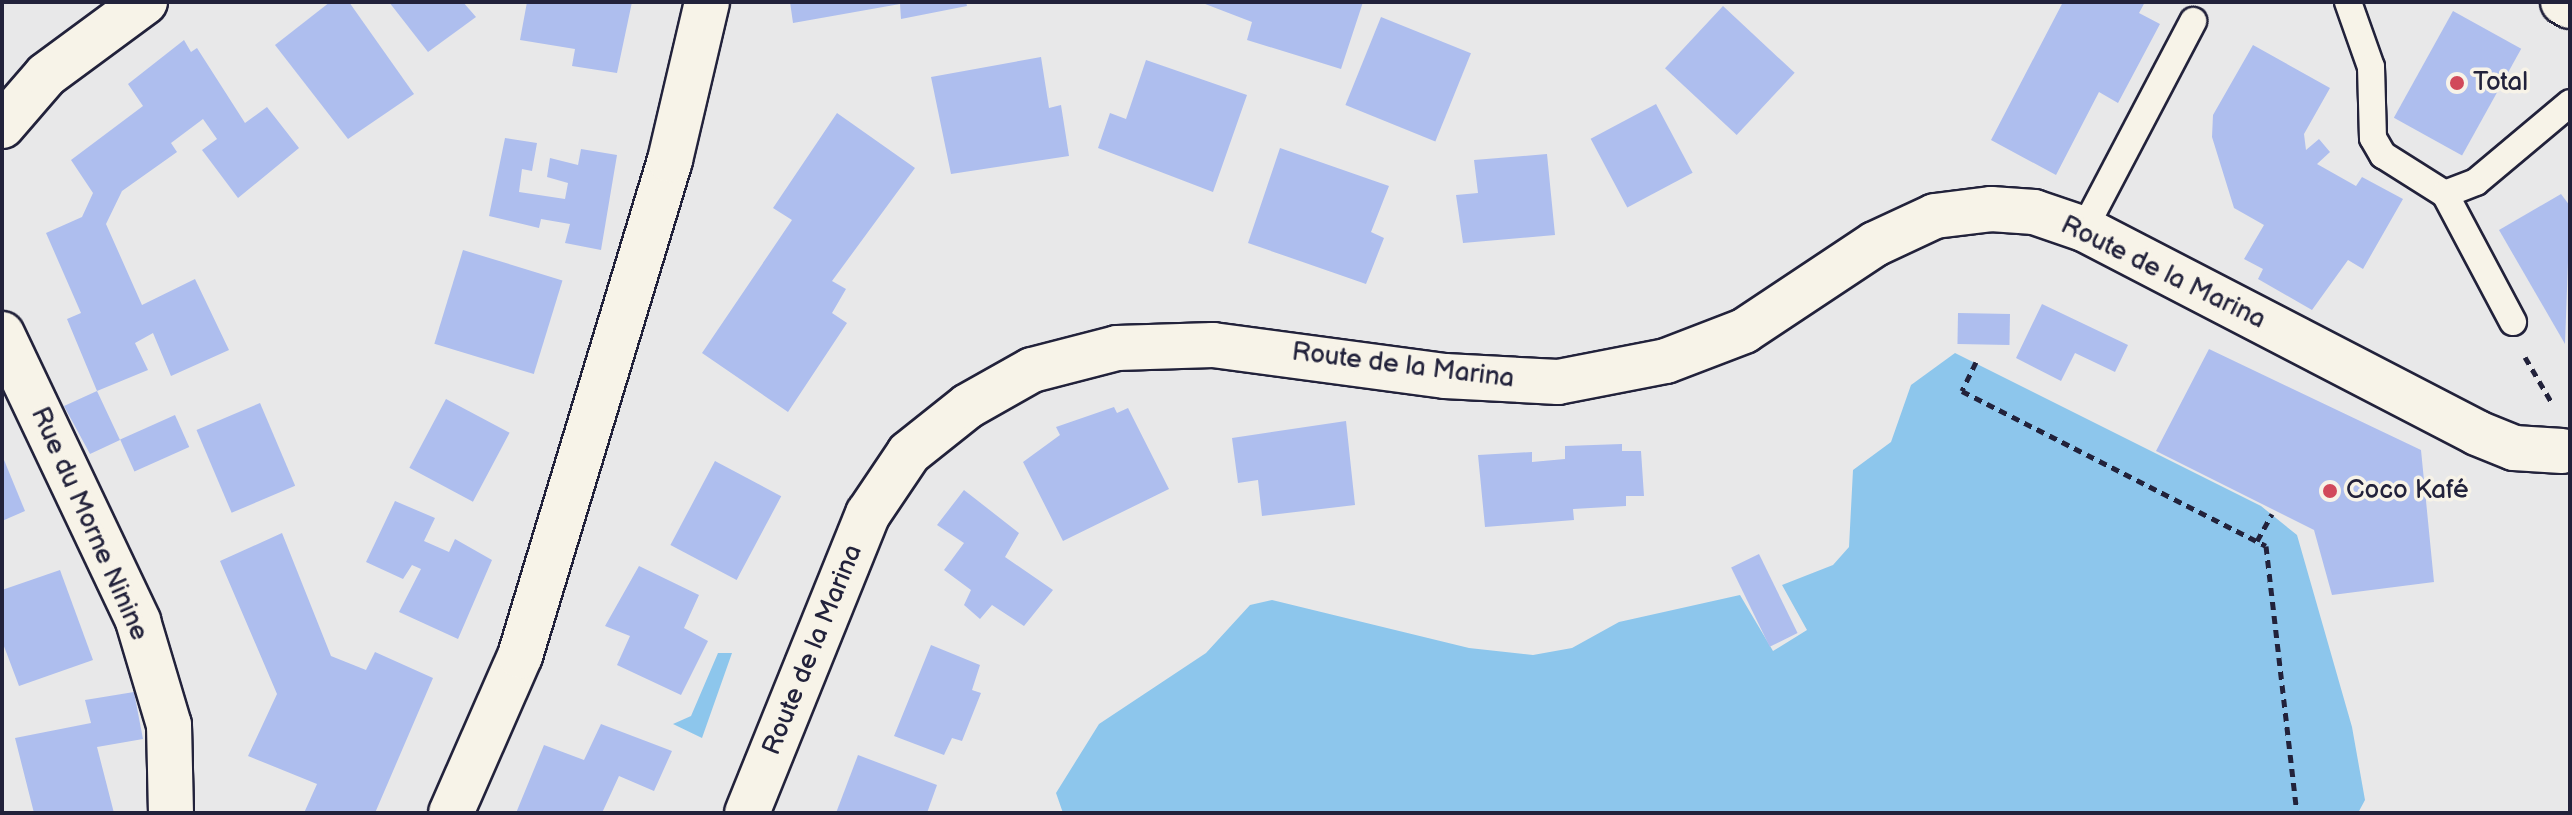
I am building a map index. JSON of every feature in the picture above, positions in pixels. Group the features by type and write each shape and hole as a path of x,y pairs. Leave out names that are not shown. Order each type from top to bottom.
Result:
{"street":[{"path":"2,126 46,75 145,2"},
{"path":"451,813 520,656 670,160 707,2"},
{"path":"2563,2 2570,6"},
{"name":"Route de la Marina","path":"747,813 868,514 909,453 968,406 1032,370 1117,348 1213,345 1445,376 1558,382 1666,361 1744,331 1875,244 1935,216 2034,212 2084,229 2477,433 2514,448 2568,440"},
{"name":"Rue du Morne Ninine","path":"2,334 138,621 169,725 171,813"}],"lane":[{"path":"2348,2 2371,67 2373,138 2383,155 2445,194 2513,322"},
{"path":"2084,229 2193,21"},
{"path":"2445,194 2476,182 2570,103"}],"path":[{"path":"2513,322 2532,380 2568,440"},
{"path":"1976,362 1962,391 2266,546 2297,813"},
{"path":"2257,541 2272,514"}],"water":[{"path":"1955,353 2261,506 2297,535 2352,727 2365,800 2358,813 1063,813 1056,793 1099,724 1206,653 1250,605 1272,600 1469,648 1533,655 1572,648 1619,622 1740,595 1773,651 1807,630 1782,585 1833,565 1849,547 1853,470 1891,442 1911,385"},
{"path":"718,653 732,653 702,738 673,724 691,716"}],"building":[{"path":"330,2 349,2 414,94 348,139 275,45"},
{"path":"389,2 463,2 476,17 428,52"},
{"path":"527,2 632,2 617,73 572,66 575,49 520,40"},
{"path":"790,2 966,2 967,6 901,19 900,4 793,23"},
{"path":"1200,2 1363,2 1341,69 1247,40 1252,22"},
{"path":"2063,2 2145,2 2139,13 2160,24 2118,103 2099,92 2056,175 1991,140"},
{"path":"1723,6 1795,73 1737,135 1665,68"},
{"name":"Total","path":"2453,11 2521,49 2462,156 2394,118"},
{"path":"1381,17 1471,53 1435,141 1345,105"},
{"path":"184,40 191,52 197,48 245,123 267,107 299,148 238,198 202,150 217,139 203,119 171,143 177,152 122,191 106,224 142,305 195,279 229,350 171,376 153,333 135,343 148,370 97,391 67,319 81,313 46,233 82,217 93,193 71,160 143,106 128,84"},
{"path":"2253,45 2330,88 2304,134 2306,150 2319,139 2330,152 2317,164 2356,186 2362,177 2403,199 2363,269 2348,260 2312,310 2258,279 2263,269 2244,259 2264,225 2234,208 2212,137 2213,115"},
{"path":"1041,57 1049,108 1061,105 1069,156 951,174 931,77"},
{"path":"1146,60 1247,95 1213,192 1098,148 1110,113 1126,119"},
{"path":"1656,104 1693,173 1627,208 1591,139"},
{"path":"837,113 915,168 832,281 846,289 832,313 847,323 788,412 702,353 792,220 773,208"},
{"path":"505,138 537,143 532,171 522,169 519,192 565,199 568,183 547,177 550,158 578,165 581,149 617,155 601,250 565,243 570,224 541,219 539,228 489,216"},
{"path":"1280,148 1389,186 1371,232 1384,238 1366,284 1248,243"},
{"path":"1547,154 1555,235 1463,243 1456,195 1478,193 1474,160"},
{"path":"2561,194 2570,206 2565,344 2499,230"},
{"path":"463,250 562,280 534,374 434,344"},
{"path":"2042,304 2128,345 2115,372 2075,353 2061,381 2016,358"},
{"path":"1958,313 2010,314 2009,345 1957,344"},
{"name":"Coco Kafé","path":"2209,349 2421,450 2434,582 2332,595 2314,530 2156,451"},
{"path":"97,391 120,440 90,454 64,406"},
{"path":"446,399 510,433 473,502 409,468"},
{"path":"260,403 295,486 232,513 196,430"},
{"path":"1114,407 1117,413 1128,408 1169,489 1063,541 1023,462 1060,435 1056,427"},
{"path":"175,415 189,447 134,471 120,439"},
{"path":"1346,421 1355,505 1262,516 1258,480 1238,483 1232,438"},
{"path":"1622,444 1622,451 1641,451 1644,496 1626,496 1626,506 1573,509 1574,520 1485,527 1478,455 1532,452 1532,462 1565,459 1565,446"},
{"path":"2,455 25,511 2,521"},
{"path":"715,461 781,496 737,580 670,545"},
{"path":"964,490 1019,533 1005,557 1053,590 1024,626 992,605 980,619 964,605 971,590 944,570 964,543 937,525"},
{"path":"395,501 435,518 424,541 449,552 455,539 492,560 458,639 399,612 421,569 412,565 403,579 366,562"},
{"path":"282,533 331,656 366,670 375,652 433,678 375,813 304,813 317,784 248,756 277,694 220,561"},
{"path":"1759,554 1798,633 1770,647 1731,568"},
{"path":"639,566 699,595 684,628 708,641 681,695 617,665 630,636 605,626"},
{"path":"60,570 93,660 19,686 2,641 2,590"},
{"path":"931,645 980,665 972,690 981,693 962,741 952,738 944,755 894,736"},
{"path":"134,692 143,739 97,747 114,813 34,813 15,738 91,723 85,700"},
{"path":"601,724 672,751 654,791 619,776 602,813 516,813 544,745 584,760"},
{"path":"858,755 937,785 927,813 836,813"}],"place":[{"name":"Total","path":"2457,83"},
{"name":"Coco Kafé","path":"2330,491"}]}
